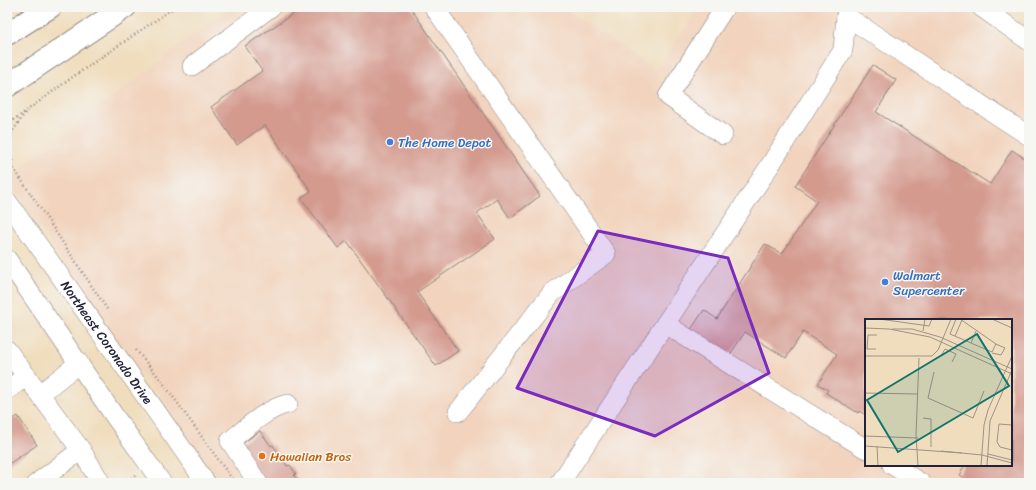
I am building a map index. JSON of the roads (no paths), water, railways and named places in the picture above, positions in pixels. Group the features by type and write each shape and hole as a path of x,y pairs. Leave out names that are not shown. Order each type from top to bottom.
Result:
{"main road":[{"path":"7,34 50,7"},
{"path":"7,86 125,7"}],"street":[{"path":"192,66 271,7"},
{"path":"434,7 606,254 552,294 458,412"},
{"path":"723,135 668,96 725,7"},
{"path":"981,7 1029,41"},
{"path":"560,483 769,167 843,50 847,11 1029,136"},
{"name":"Northeast Coronado Drive","path":"7,201 145,394 206,483"},
{"path":"7,259 162,483"},
{"path":"665,324 865,448"},
{"path":"7,350 81,450 102,483"},
{"path":"40,394 79,363"},
{"path":"7,390 27,376"},
{"path":"258,483 230,441 252,423 279,406 288,404"},
{"path":"37,483 81,450"},
{"path":"894,466 921,483"}],"place":[{"name":"The Home Depot","path":"390,142"},
{"name":"Walmart Supercenter","path":"885,282"},
{"name":"Hawaiian Bros","path":"262,456"}]}
